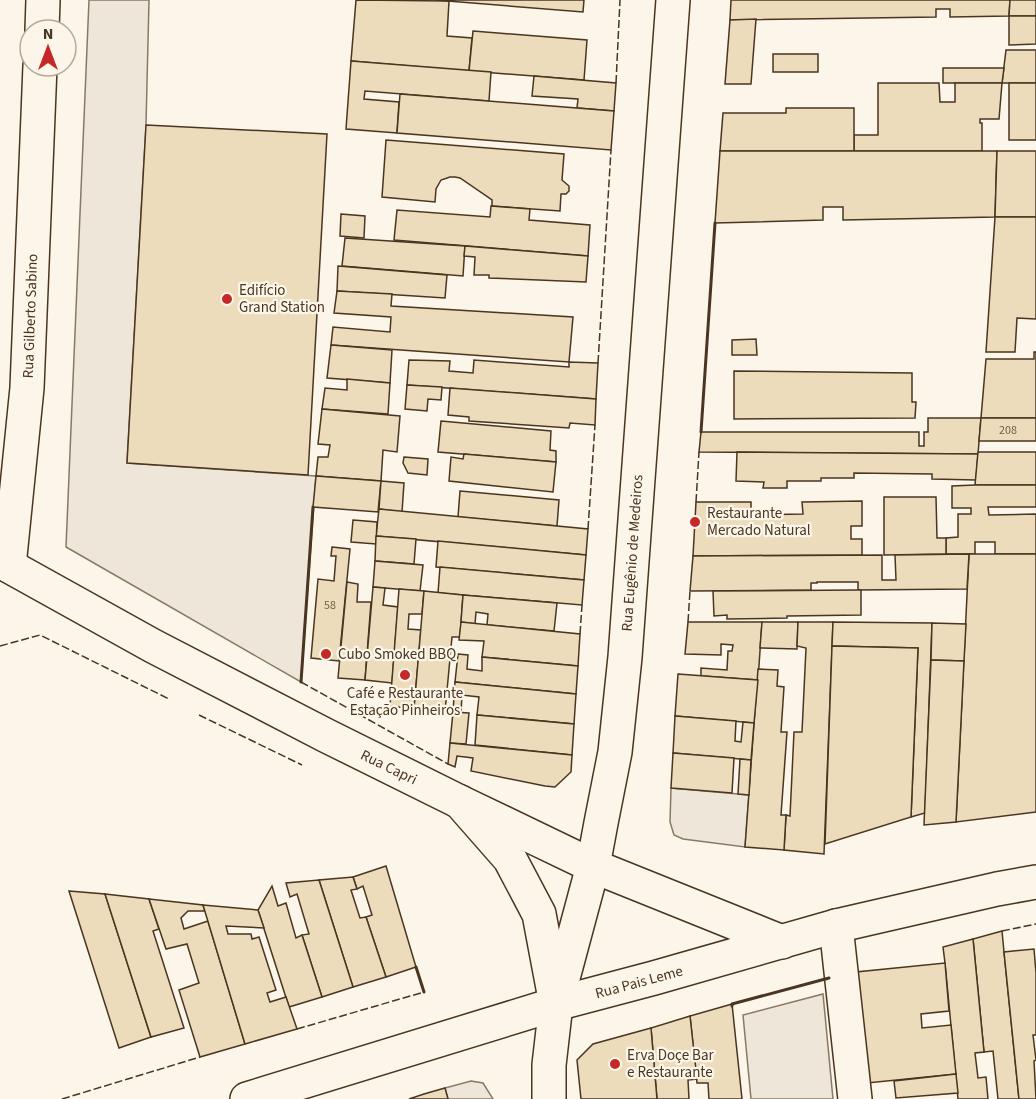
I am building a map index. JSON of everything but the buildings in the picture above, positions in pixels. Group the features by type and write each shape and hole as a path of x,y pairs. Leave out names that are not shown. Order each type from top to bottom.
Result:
{"street":[{"path":"43,18 44,0"},
{"name":"Rua Eugênio de Medeiros","path":"549,1099 549,1065 555,1005 592,866 615,752 625,657 673,0"},
{"name":"Rua Gilberto Sabino","path":"4,560 27,388 40,78"},
{"name":"Rua Capri","path":"4,560 153,645 460,802 592,866 782,942"},
{"path":"460,802 510,859 539,914 555,1005"},
{"name":"Rua Pais Leme","path":"247,1099 555,1005 836,926 1036,882"},
{"path":"836,926 855,1099"}],"shaded area":[{"path":"89,0 149,0 146,125 127,463 316,476 301,682 66,547"},
{"path":"671,788 749,795 745,847 683,839 674,835 670,822"},
{"path":"823,994 833,1099 751,1099 743,1015"},
{"path":"471,1081 483,1083 493,1099 448,1099 445,1088"}],"fence":[{"path":"616,83 620,0"},
{"path":"598,363 611,150"},
{"path":"588,529 595,425"},
{"path":"696,502 699,452"},
{"path":"688,622 690,591"},
{"path":"580,634 582,605"},
{"path":"0,646 40,635 169,699"},
{"path":"301,682 448,764"},
{"path":"199,715 302,765"},
{"path":"1002,931 1036,924"},
{"path":"297,1029 424,992"},
{"path":"62,1099 200,1057"}],"wall":[{"path":"701,432 715,223"},
{"path":"301,682 313,507"},
{"path":"416,967 424,992"},
{"path":"732,1006 732,1004 829,978"}],"place":[{"name":"Edifício Grand Station","path":"227,299"},
{"name":"Restaurante Mercado Natural","path":"695,522"},
{"name":"Cubo Smoked BBQ","path":"326,654"},
{"name":"Café e Restaurante Estação Pinheiros","path":"405,675"},
{"name":"Erva Doçe Bar e Restaurante","path":"615,1064"}]}
